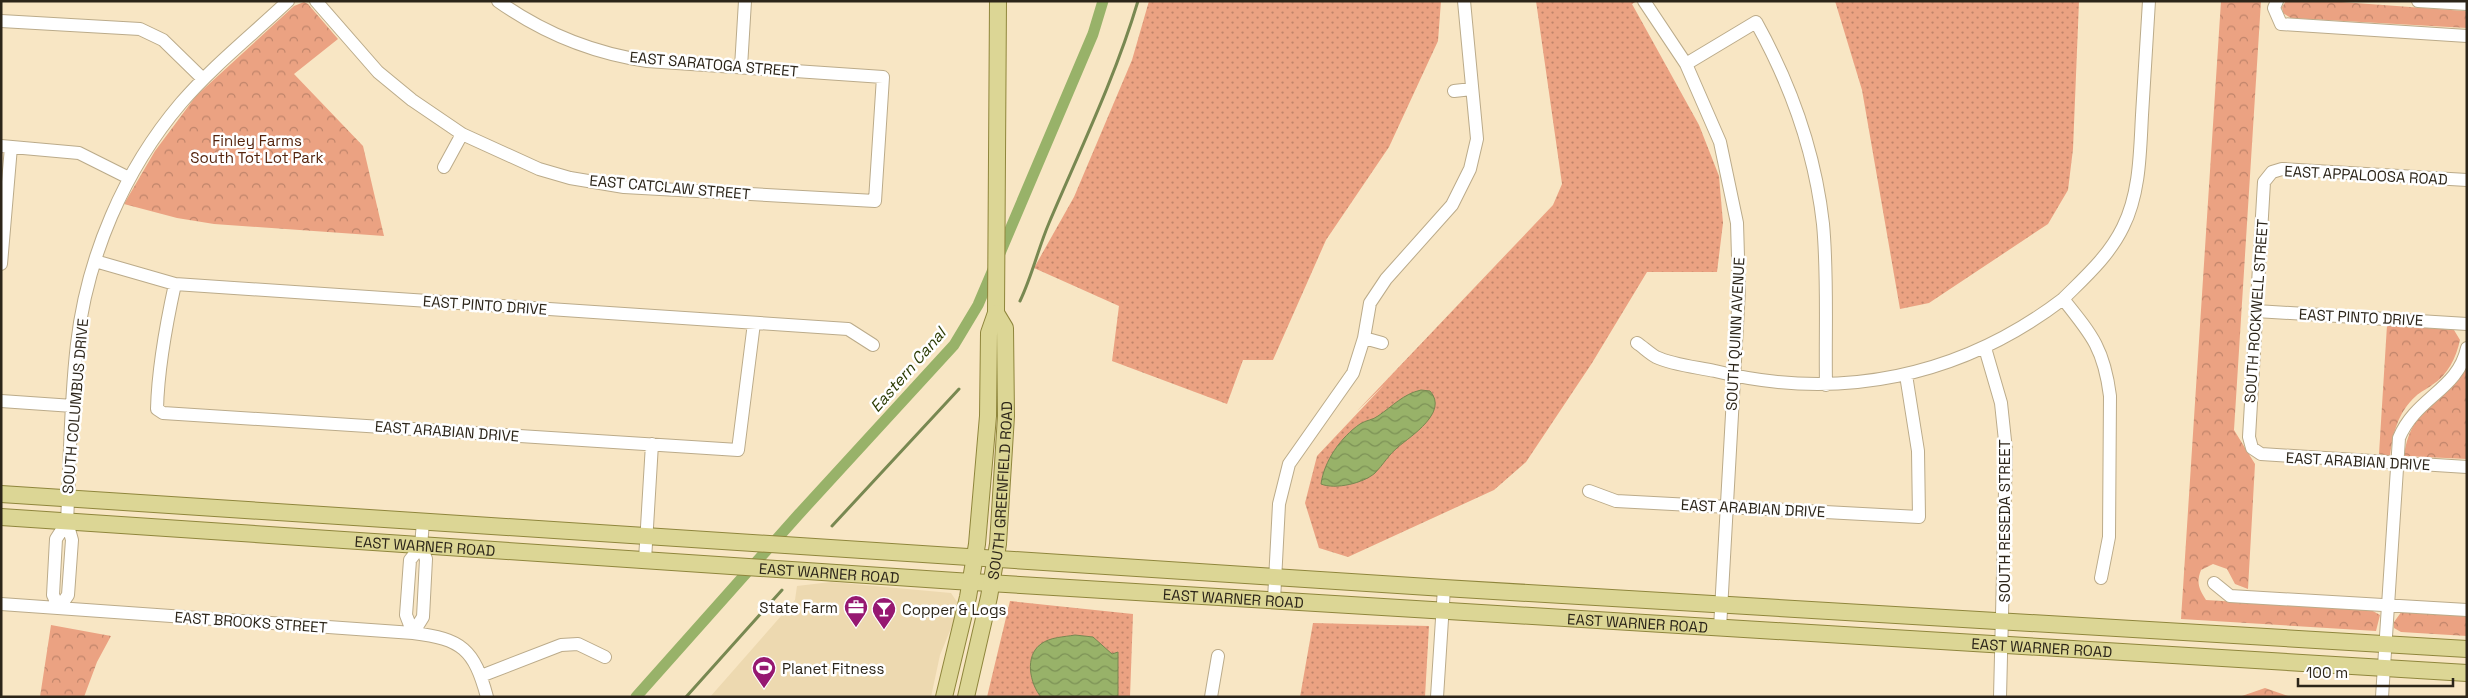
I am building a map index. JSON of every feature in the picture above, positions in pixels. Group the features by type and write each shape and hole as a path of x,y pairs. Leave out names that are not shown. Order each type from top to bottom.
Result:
{"main road":[{"name":"SOUTH GREENFIELD ROAD","path":"944,697 975,558 988,416 988,333 996,313 998,1"},
{"name":"SOUTH GREENFIELD ROAD","path":"966,697 996,559 1006,406 1005,328 996,313"},
{"name":"EAST WARNER ROAD","path":"1,494 1444,588 2003,621 2385,656 2467,673"},
{"name":"EAST WARNER ROAD","path":"1,518 971,582 2002,644 2385,656 2467,649"}],"street":[{"name":"SOUTH COLUMBUS DRIVE","path":"59,608 53,595 56,539 67,522 77,343 95,261 129,178 175,111 203,79 288,1"},
{"name":"EAST CATCLAW STREET","path":"316,1 386,78 412,100 462,134 539,169 596,183 656,189 875,201"},
{"name":"EAST SARATOGA STREET","path":"498,1 523,18 552,33 585,47 616,56 647,61 883,77 875,201"},
{"path":"741,67 745,1"},
{"path":"1274,600 1279,504 1289,464 1353,373 1364,338 1370,303 1386,279 1452,204 1470,169 1477,139 1464,1"},
{"name":"SOUTH QUINN AVENUE","path":"1644,1 1686,64 1720,142 1737,223 1740,290 1720,628"},
{"path":"1637,343 1656,357 1734,376 1792,384 1826,385 1906,375 1956,361 1985,348 2039,317 2063,299 2092,270 2113,244 2124,225 2132,198 2140,153 2149,1"},
{"path":"2276,1 2274,8 2281,24 2467,36"},
{"path":"2418,1 2467,4"},
{"path":"1,20 140,29 162,40 203,79"},
{"path":"1686,64 1756,22 1788,84 1806,141 1818,192 1824,259 1826,385"},
{"path":"1454,91 1472,89"},
{"path":"444,167 462,134"},
{"path":"1,264 6,146 78,153 129,178"},
{"name":"EAST APPALOOSA ROAD","path":"2268,175 2282,169 2467,180"},
{"name":"SOUTH ROCKWELL STREET","path":"2252,448 2249,437 2256,311 2264,182 2268,175"},
{"name":"EAST PINTO DRIVE","path":"95,261 175,284 848,330 873,345"},
{"name":"EAST ARABIAN DRIVE","path":"175,284 165,326 157,409 164,413 738,450 754,323"},
{"path":"2063,299 2097,343 2108,374 2110,396 2109,537 2101,578"},
{"name":"EAST PINTO DRIVE","path":"2256,311 2467,324"},
{"path":"1364,338 1382,343"},
{"name":"SOUTH RESEDA STREET","path":"1985,348 2001,403 2006,450 2000,697"},
{"path":"2382,697 2399,438 2405,422 2428,398 2455,375 2464,360 2467,348"},
{"name":"EAST ARABIAN DRIVE","path":"1589,491 1616,501 1919,517 1918,451 1906,375"},
{"path":"1,401 73,406"},
{"path":"645,560 652,444"},
{"name":"EAST ARABIAN DRIVE","path":"2252,448 2264,455 2467,467"},
{"path":"413,633 406,616 410,560 421,546 423,522"},
{"path":"2214,583 2230,596 2467,610"},
{"path":"1437,697 1444,588"},
{"name":"EAST BROOKS STREET","path":"1,604 413,633 443,637 465,650 481,676 486,697"},
{"path":"481,676 561,645 578,644 605,657"},
{"path":"1211,697 1218,656"}],"shaded area":[{"path":"831,582 951,593 957,602 956,616 940,655 931,697 710,697 795,600 797,586"}],"green space":[{"path":"1149,1 1441,1 1438,41 1389,147 1326,240 1273,360 1243,360 1227,404 1112,361 1119,306 1034,268 1074,197 1132,60"},
{"path":"1536,1 1637,1 1632,4 1699,125 1719,176 1723,223 1717,272 1647,272 1592,363 1526,462 1494,490 1348,557 1319,548 1305,503 1317,456 1384,385 1357,411 1553,205 1562,184"},
{"path":"1835,1 2079,1 2073,149 2068,190 2048,224 1929,303 1900,309 1862,90"},
{"path":"2221,1 2261,1 2234,430 2255,464 2248,589 2235,584 2227,569 2213,564 2201,570 2199,586 2206,600 2371,610 2380,615 2376,631 2181,619"},
{"path":"2286,1 2328,1 2465,11 2467,12 2467,28 2291,18 2283,13 2282,7"},
{"name":"Finley Farms South Tot Lot Park","path":"304,2 308,4 338,39 294,74 363,146 384,236 214,224 177,218 124,204 155,151 196,96 294,6"},
{"path":"2387,325 2454,330 2460,340 2454,360 2447,371 2438,381 2416,396 2405,409 2397,423 2390,456 2379,454"},
{"path":"2467,365 2467,459 2404,456 2407,441 2419,416 2436,395"},
{"path":"1010,601 1133,614 1130,697 987,697"},
{"path":"2402,611 2467,615 2467,636 2401,632 2394,628 2394,622"},
{"path":"1313,623 1429,626 1425,697 1300,697"},
{"path":"51,625 111,636 97,662 84,697 40,697"},
{"path":"2265,688 2291,697 2239,697"}],"water":[{"path":"1421,390 1430,391 1435,399 1432,415 1419,430 1395,450 1375,473 1364,480 1341,486 1321,484 1334,450 1353,429 1376,417 1403,397"},
{"path":"1075,635 1093,637 1112,654 1118,652 1118,697 1041,697 1034,685 1030,670 1032,656 1041,644 1049,640"}],"waterway":[{"name":"Eastern Canal","path":"636,697 799,514 954,345 978,305 1093,34 1103,1"},
{"path":"1020,301 1049,223 1108,86 1138,1"},
{"path":"832,526 959,389"},
{"path":"686,697 782,590"}],"place":[{"name":"State Farm","path":"856,628"},
{"name":"Copper & Logs","path":"884,630"},
{"name":"Planet Fitness","path":"764,689"}]}
